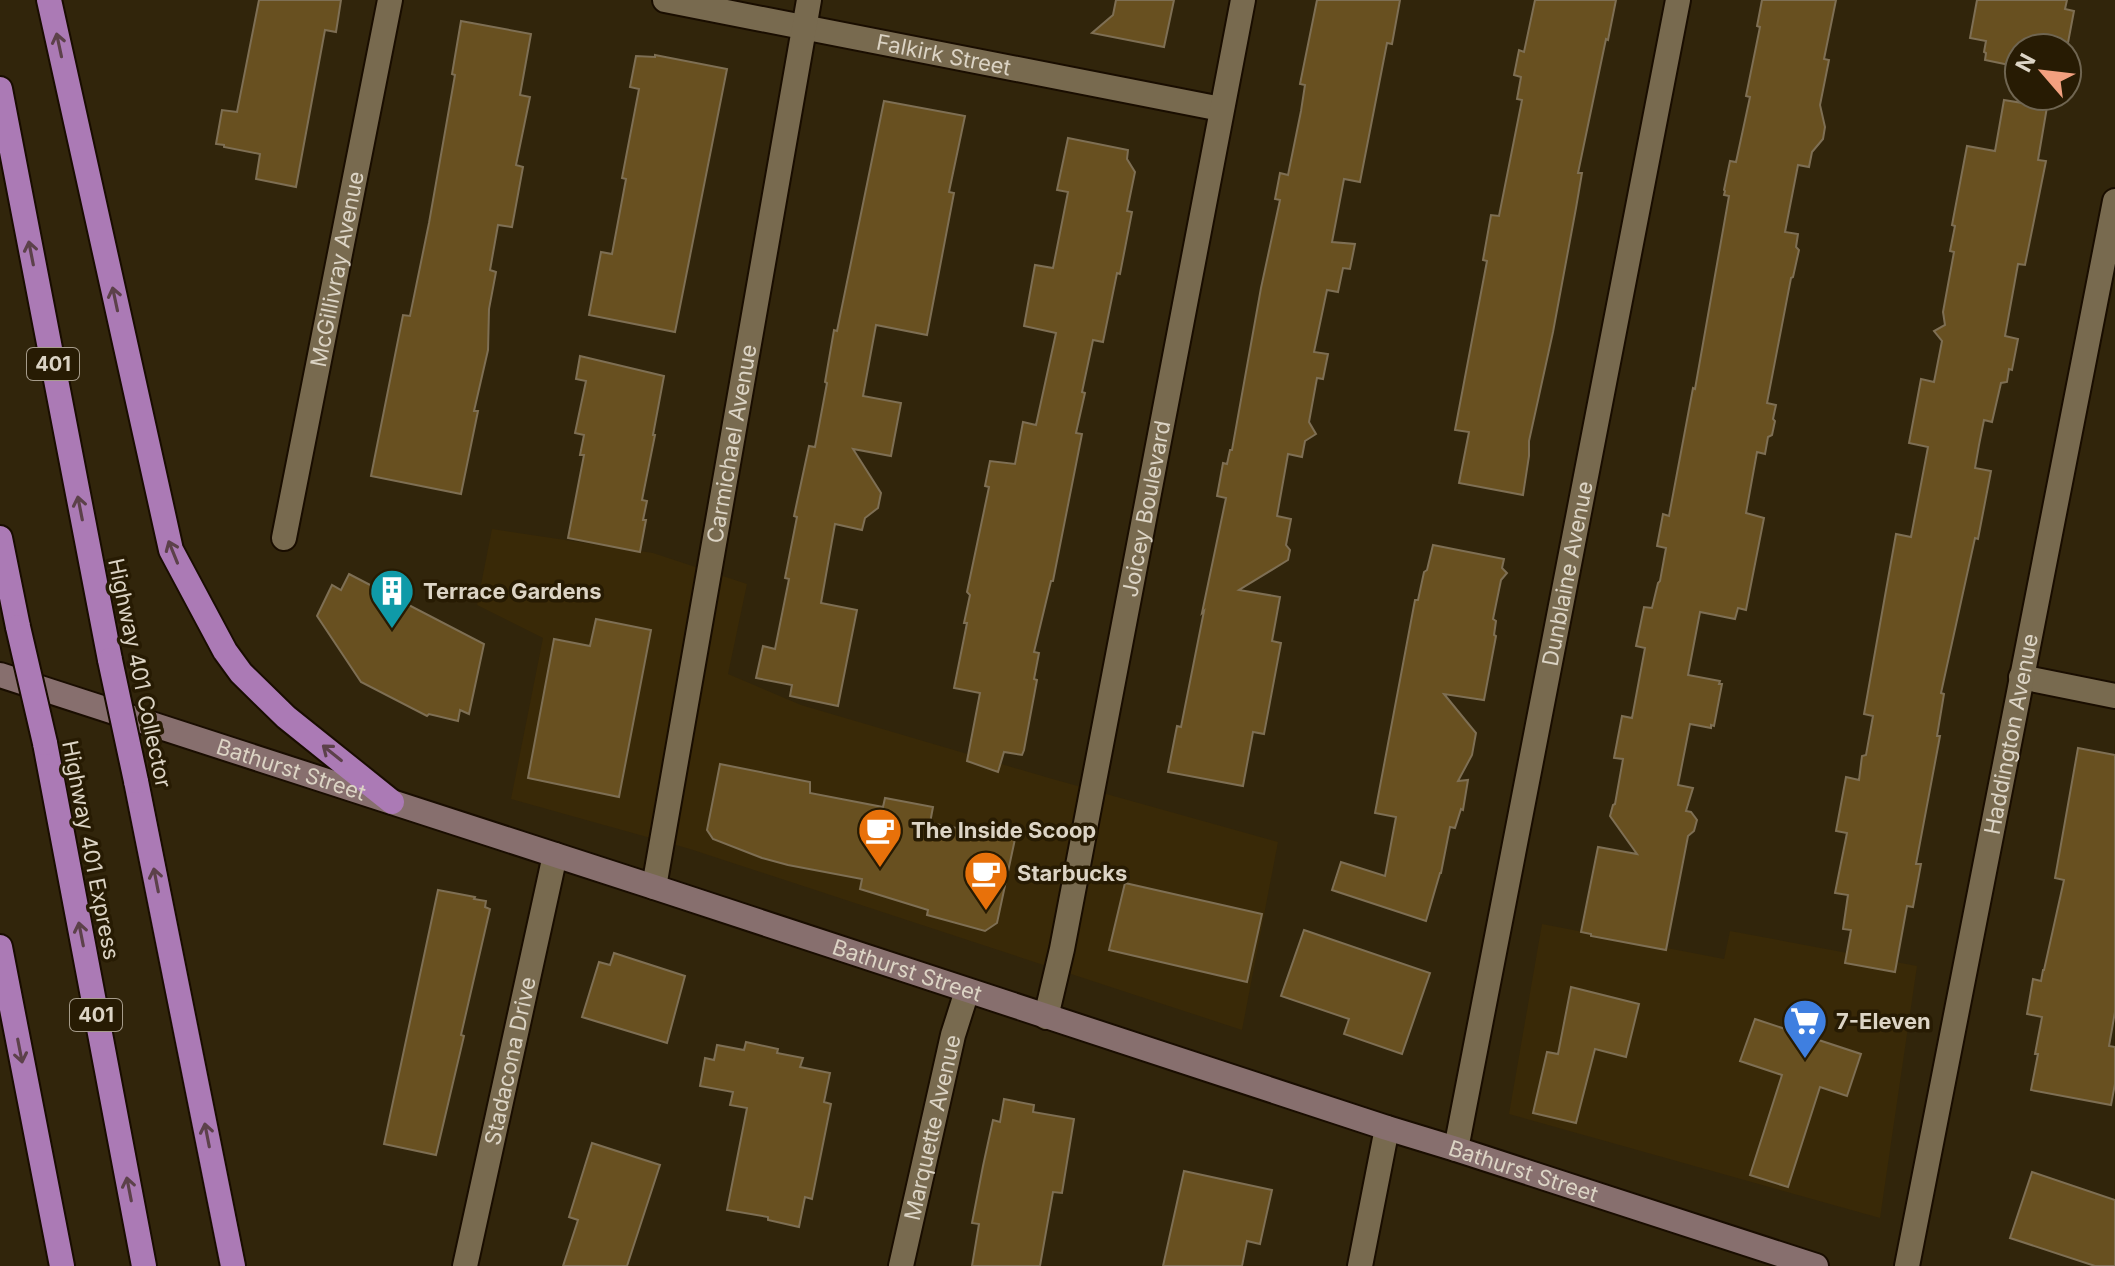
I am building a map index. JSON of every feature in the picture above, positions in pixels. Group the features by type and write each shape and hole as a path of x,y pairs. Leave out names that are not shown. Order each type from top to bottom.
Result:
{"highway":[{"path":"49,0 171,550 225,651 241,673 286,717 392,802"},
{"name":"Highway 401 Collector","path":"0,89 106,640 233,1266"},
{"name":"Highway 401 Express","path":"0,538 49,764 144,1266"},
{"path":"0,947 62,1266"}],"main road":[{"name":"Bathurst Street","path":"0,675 1816,1266"}],"street":[{"name":"McGillivray Avenue","path":"284,538 390,0"},
{"name":"Falkirk Street","path":"665,0 1221,109"},
{"name":"Carmichael Avenue","path":"654,887 809,0"},
{"name":"Joicey Boulevard","path":"1046,1017 1243,0"},
{"name":"Dunblaine Avenue","path":"1456,1149 1678,0"},
{"name":"Haddington Avenue","path":"1907,1266 2115,201"},
{"path":"2021,677 2115,696"},
{"name":"Stadacona Drive","path":"465,1266 555,855"},
{"name":"Marquette Avenue","path":"901,1266 953,1035 967,991"},
{"path":"1360,1266 1387,1128"}],"shaded area":[{"path":"492,529 653,553 747,584 728,674 801,705 1278,842 1242,1030 690,849 511,799 543,638 477,605"},
{"path":"1542,924 1724,959 1730,931 1917,966 1880,1218 1509,1114"}],"building":[{"path":"259,0 341,0 336,32 325,30 296,187 256,179 260,154 216,144 222,110 237,112"},
{"path":"1116,0 1174,0 1164,47 1092,33 1113,15"},
{"path":"1317,0 1400,0 1392,44 1387,43 1360,182 1344,179 1332,242 1355,244 1350,269 1343,268 1338,292 1327,290 1314,352 1328,354 1323,379 1317,378 1309,422 1316,434 1305,441 1302,457 1288,454 1277,516 1291,519 1286,545 1290,550 1288,560 1239,590 1280,597 1272,641 1281,643 1264,734 1253,732 1243,786 1168,772 1177,726 1181,727 1226,498 1217,496 1223,463 1227,464 1232,450 1280,200 1275,199 1280,173 1288,175 1301,111 1305,85 1300,84"},
{"path":"1535,0 1616,0 1578,173 1582,173 1529,441 1523,495 1459,483 1469,432 1455,430 1487,261 1483,260 1491,215 1499,216 1522,100 1517,99 1521,77 1514,75 1519,50 1524,52"},
{"path":"1762,0 1836,0 1824,59 1829,60 1820,105 1825,127 1823,139 1812,152 1809,167 1798,165 1785,232 1798,234 1796,247 1799,250 1767,403 1776,405 1775,421 1765,454 1757,452 1746,513 1764,518 1746,610 1738,608 1735,619 1700,612 1688,675 1722,684 1714,726 1690,724 1678,785 1693,788 1686,811 1697,820 1694,831 1688,836 1666,950 1581,932 1598,847 1637,854 1610,816 1623,759 1614,758 1622,716 1632,718 1645,648 1636,646 1644,607 1652,608 1660,581 1666,548 1657,546 1663,514 1669,516 1695,389 1729,196 1724,195 1724,190 1730,161 1736,162 1750,97 1746,96 1760,27 1757,26"},
{"path":"1977,0 2067,0 2065,9 2074,11 2070,32 2003,32 2003,64 1985,60 1986,41 1970,38"},
{"path":"461,21 531,34 520,95 530,97 516,165 523,167 512,227 498,225 490,270 496,272 489,309 488,350 474,411 478,411 461,494 371,476 403,315 410,316 429,223 455,75 452,74"},
{"path":"655,55 727,69 675,332 589,315 601,252 612,254 626,179 622,178 639,89 630,87 636,56"},
{"path":"884,101 965,116 949,192 954,193 927,335 876,325 863,396 901,403 891,456 853,449 881,493 878,508 865,518 862,530 835,524 821,603 857,610 838,706 790,696 792,685 756,678 763,646 775,649 789,579 785,578 797,517 794,516 809,446 815,447 834,330 837,331"},
{"path":"2003,106 2003,112 2046,112 2038,160 2046,161 2025,265 2018,264 2005,336 2018,339 2012,370 2009,369 2007,382 2001,383 1992,422 1984,420 1979,445 1975,468 1991,471 1941,693 1944,694 1937,736 1940,736 1916,864 1921,864 1913,907 1907,906 1895,972 1845,963 1851,930 1843,929 1848,895 1835,893 1847,833 1836,831 1846,777 1859,780 1862,756 1866,755 1873,716 1864,714 1896,534 1911,537 1928,447 1909,443 1921,379 1934,382 1942,341 1934,331 1945,325 1943,312 1954,252 1950,251 1955,226 1952,225 1967,146 1995,151"},
{"path":"1068,138 1128,150 1127,159 1135,172 1127,211 1132,212 1103,342 1093,340 1082,392 1085,393 1076,433 1082,434 1053,581 1034,652 1039,653 1034,679 1037,680 1024,750 1022,755 1004,752 998,772 967,761 980,693 954,688 967,623 964,623 970,595 967,592 989,487 985,486 990,461 1015,464 1023,422 1036,425 1056,333 1024,326 1035,265 1053,268 1068,192 1057,190"},
{"path":"580,356 664,376 642,500 647,501 640,552 568,538 584,455 580,455 584,435 575,433 586,381 576,379"},
{"path":"1433,545 1504,559 1502,568 1507,573 1501,580 1493,619 1496,621 1496,636 1484,700 1444,694 1476,733 1472,755 1458,781 1468,780 1463,810 1455,828 1450,827 1441,873 1426,921 1332,890 1341,862 1385,876 1396,817 1375,813 1415,600 1418,600"},
{"name":"Terrace Gardens","path":"349,574 484,644 469,714 460,710 458,721 427,716 361,682 317,616 332,585 341,590"},
{"path":"596,619 651,630 619,797 528,778 554,639 590,646"},
{"path":"2078,748 2115,755 2115,1012 2109,1046 2115,1047 2115,1084 2111,1105 2031,1090 2042,1017 2027,1014 2033,979 2041,981 2064,880 2055,878"},
{"path":"720,764 810,782 810,793 883,807 885,798 933,807 930,823 1015,839 997,923 985,931 927,915 928,910 860,889 862,879 788,865 713,839 707,830"},
{"path":"1125,883 1262,914 1247,982 1109,950"},
{"path":"438,890 486,901 485,907 490,909 436,1155 384,1144"},
{"path":"1304,930 1430,973 1402,1054 1344,1034 1349,1019 1281,996"},
{"path":"614,953 685,976 667,1043 582,1017 599,962 610,965"},
{"path":"1571,987 1639,1004 1626,1057 1595,1049 1576,1123 1533,1113 1547,1052 1558,1054"},
{"path":"1755,1019 1861,1054 1847,1096 1820,1087 1788,1187 1750,1175 1782,1075 1740,1061"},
{"path":"746,1042 803,1058 800,1067 830,1073 824,1102 831,1104 812,1199 805,1197 799,1227 768,1220 768,1217 727,1210 747,1108 730,1105 733,1092 700,1086 705,1058 714,1060 717,1045 744,1050"},
{"path":"1004,1099 1034,1105 1033,1112 1074,1119 1062,1193 1053,1192 1040,1266 972,1266 979,1224 972,1223 993,1120 1000,1122"},
{"path":"592,1143 660,1165 627,1266 563,1266 578,1220 569,1217"},
{"path":"1184,1171 1272,1190 1260,1244 1247,1241 1242,1266 1163,1266"},
{"path":"2032,1172 2115,1200 2115,1266 2095,1266 2010,1238"}],"place":[{"name":"Terrace Gardens","path":"392,630"},
{"name":"The Inside Scoop","path":"880,869"},
{"name":"Starbucks","path":"986,912"},
{"name":"7-Eleven","path":"1805,1060"}]}
